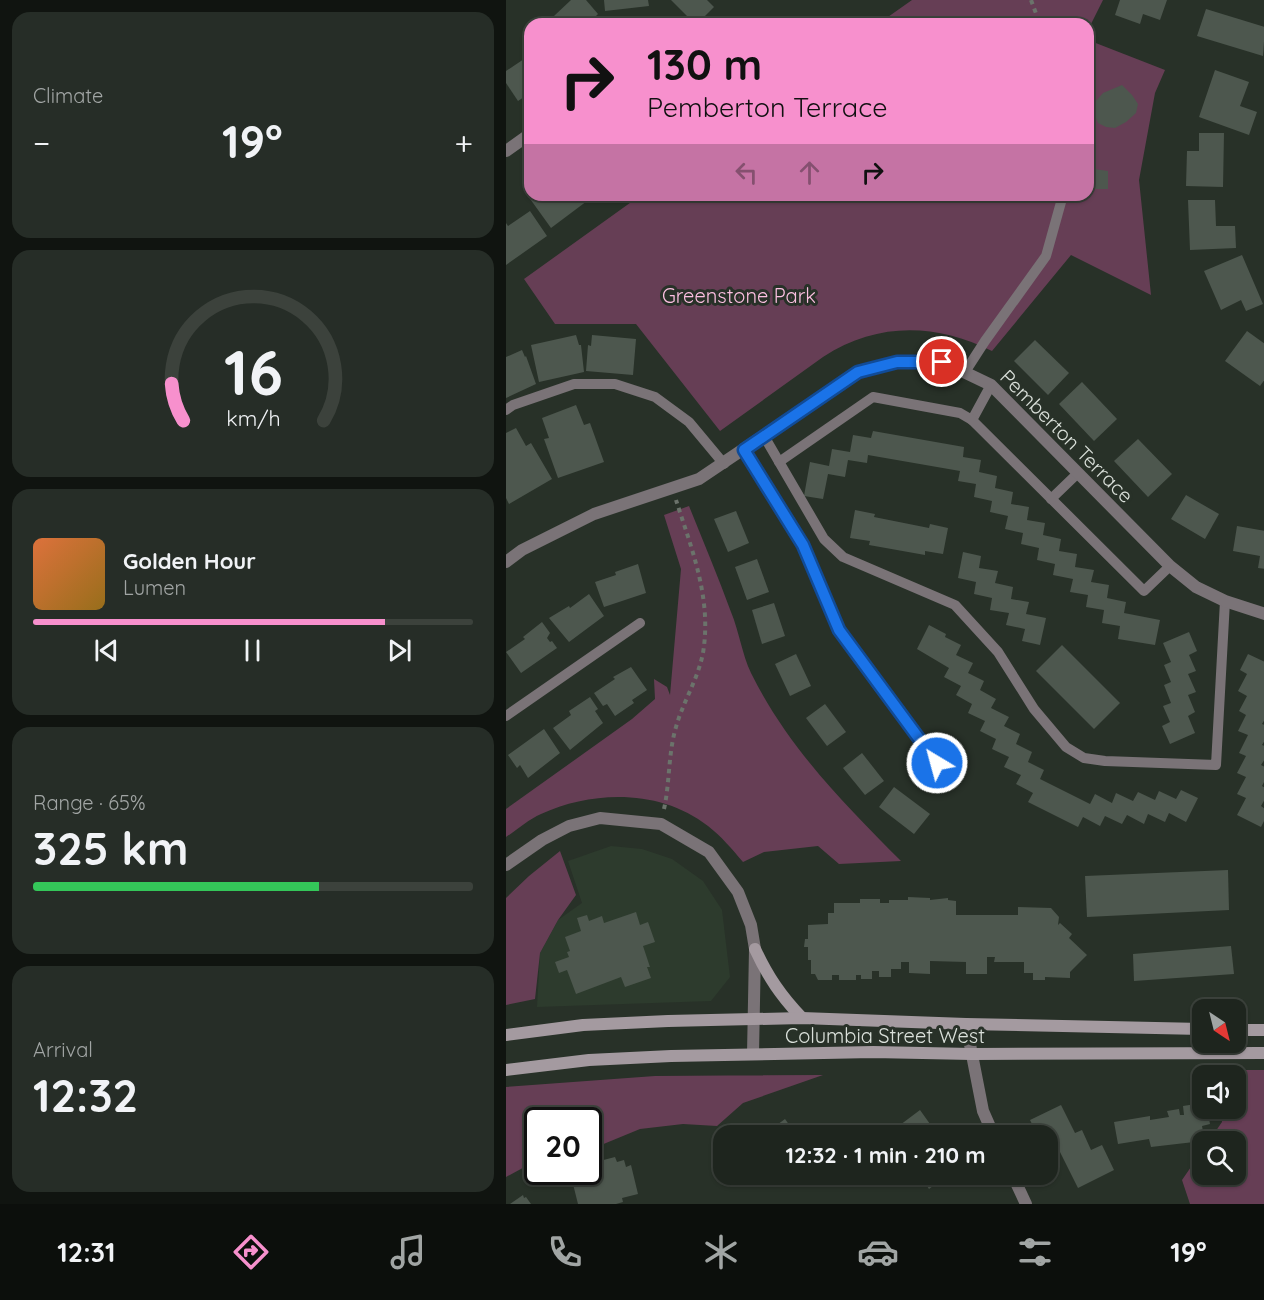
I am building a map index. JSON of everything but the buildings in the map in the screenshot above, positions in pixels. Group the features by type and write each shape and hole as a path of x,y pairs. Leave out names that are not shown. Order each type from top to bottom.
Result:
{"main road":[{"path":"755,949 768,977 802,1018"},
{"name":"Columbia Street West","path":"506,1035 583,1025 668,1020 802,1018 1192,1029"},
{"path":"1246,1030 1265,1030"},
{"name":"Columbia Street West","path":"506,1070 589,1060 753,1054 1265,1053"}],"street":[{"path":"506,151 524,138"},
{"name":"Pemberton Terrace","path":"506,562 522,550 594,513 699,479 858,372 897,362 942,362 990,385 1170,566 1196,587 1225,601 1265,614"},
{"path":"506,865 542,840 569,826 600,818 661,825 709,852 738,892 751,925 755,949 753,1054"},
{"path":"966,1024 983,1111 989,1125"},
{"path":"1017,1185 1026,1204"}],"lane":[{"path":"965,372 1046,256 1061,201"},
{"path":"506,410 512,405 574,384 615,384 655,397 689,422 724,464"},
{"path":"972,420 990,385"},
{"path":"779,462 873,398 960,413 972,420 1144,591 1170,566"},
{"path":"764,436 824,539 843,557 955,605 998,652 1034,709 1066,747 1084,758 1105,761 1216,765 1225,601"},
{"path":"744,450 803,545 839,630 937,763"},
{"path":"1051,499 1078,473"},
{"path":"506,716 640,622"}],"path":[{"path":"1031,0 1038,18"},
{"path":"661,825 676,726 703,653 704,602 698,564 672,488"}],"shaded area":[{"path":"611,846 642,849 672,859 703,881 722,910 730,977 711,1001 537,1007 540,953 558,920 582,903 568,861"}],"green space":[{"path":"912,0 1103,0 1094,18 886,18"},
{"name":"Greenstone Park","path":"1094,42 1165,70 1155,93 1139,180 1151,295 1071,255 992,351 949,335 928,331 906,330 864,337 823,357 720,431 636,324 555,324 524,279 633,201 1094,201"},
{"path":"689,506 734,619 748,666 765,700 818,773 901,861 839,864 818,846 764,852 743,862 708,826 689,814 669,805 626,797 604,797 561,806 537,816 506,837 506,809 632,719 655,699 654,679 667,687 670,695 681,569 664,515"},
{"path":"560,851 576,895 558,920 540,953 535,999 506,1005 506,898"},
{"path":"1246,1070 1264,1070 1264,1204 1190,1204 1182,1180 1192,1166 1192,1185 1246,1185 1246,1131 1216,1131 1222,1119 1246,1119"},
{"path":"823,1075 743,1103 718,1125 683,1124 640,1129 602,1145 602,1107 524,1107 524,1167 506,1177 506,1087 655,1076"}],"route":[{"path":"937,763 877,685 839,630 803,545 744,450 858,372 897,362 942,362"}]}
